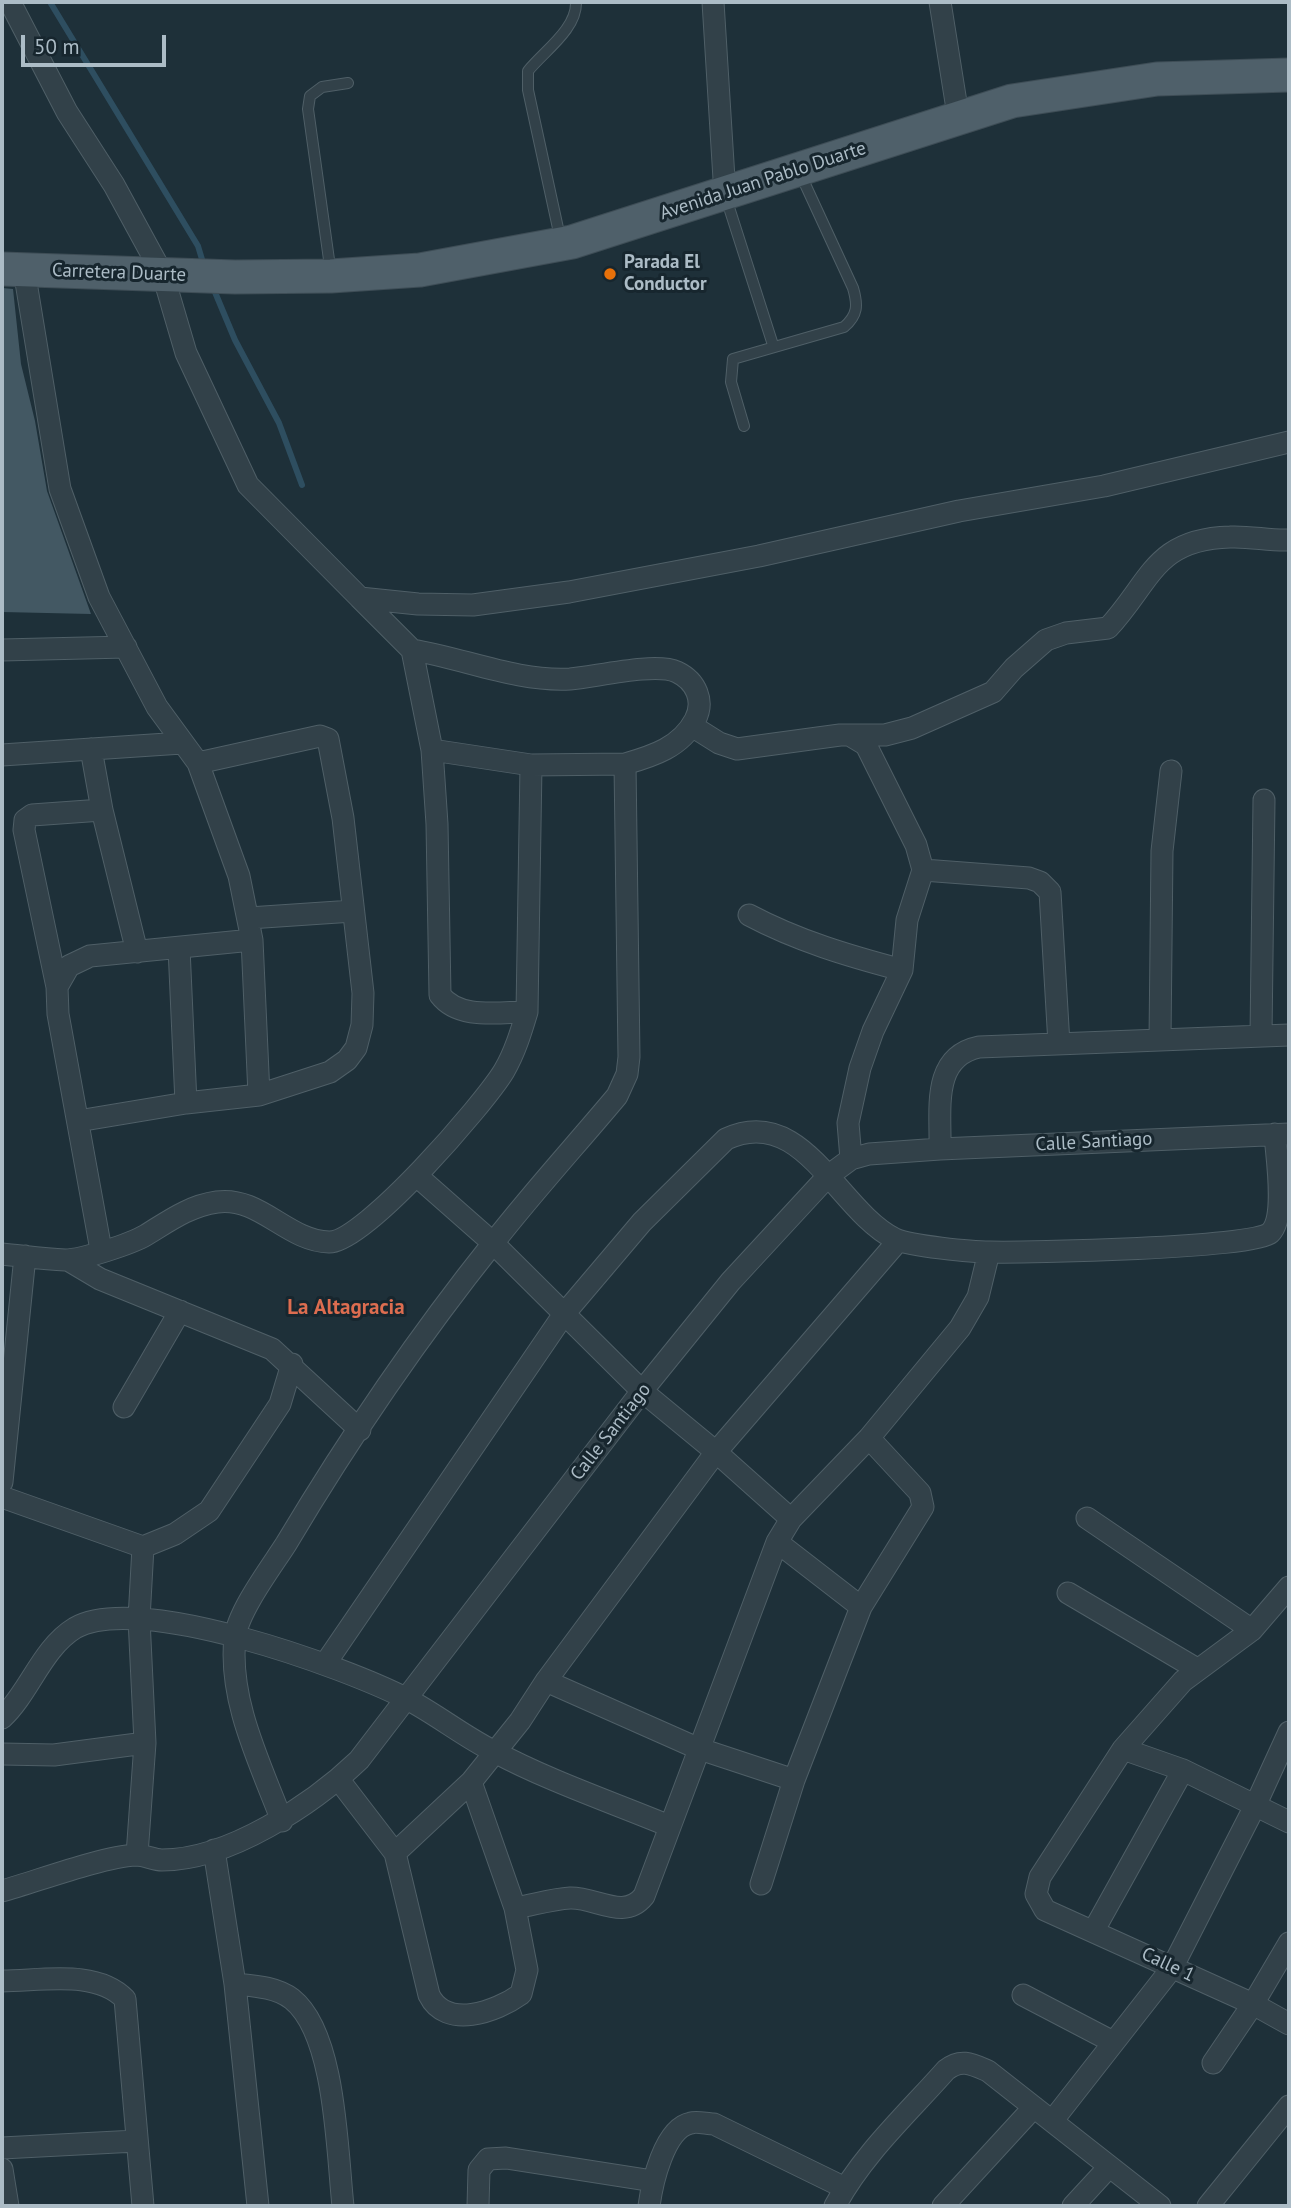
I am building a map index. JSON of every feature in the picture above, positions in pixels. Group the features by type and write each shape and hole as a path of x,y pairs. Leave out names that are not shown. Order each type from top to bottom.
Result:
{"main road":[{"name":"Avenida Juan Pablo Duarte","path":"235,277 331,276 420,270 562,244 725,195 958,115 1012,100 1133,82 1289,75"},
{"name":"Carretera Duarte","path":"13,270 235,277"}],"street":[{"path":"10,2 67,112 174,276 186,353 248,485 412,650 530,676 569,679 619,671 675,671 691,681 699,695 700,711 692,726 674,745 651,757 625,764 531,765 432,750"},
{"path":"713,2 725,195"},
{"path":"940,2 945,52 958,115"},
{"path":"13,270 60,489 99,597 157,706 198,763 239,876 252,940 259,1095"},
{"path":"360,597 418,604 473,605 569,592 759,556 959,511 1104,486 1289,442"},
{"path":"692,726 719,743 737,749 851,736 885,735 993,692 1014,668 1046,640 1066,633 1108,628 1160,559 1191,542 1230,537 1289,540"},
{"path":"2,650 126,647"},
{"path":"412,650 432,750 437,824 440,995 448,1005 463,1010 527,1012"},
{"path":"78,1121 186,1103 259,1095 330,1072 347,1060 356,1048 362,1025 363,993 343,818 328,738 320,736 198,763"},
{"path":"850,1159 848,1123 860,1068 873,1031 902,970 907,920 923,870 916,845 866,745 851,736"},
{"path":"2,755 182,743"},
{"path":"91,749 102,810 137,952"},
{"path":"282,1821 242,1712 235,1635 255,1592 360,1430 493,1243 617,1096 627,1073 630,971 625,764"},
{"path":"2,1254 68,1260 144,1237 187,1210 217,1202 250,1207 299,1237 333,1242 347,1237 372,1218 416,1176 503,1072 517,1044 527,1012 531,765"},
{"path":"1160,1040 1162,851 1171,771"},
{"path":"1261,1036 1264,800"},
{"path":"102,810 32,814 25,820 24,830 57,987 58,1014 102,1250"},
{"path":"923,870 1029,878 1040,882 1050,892 1059,1044"},
{"path":"248,918 353,911"},
{"path":"749,915 780,932 845,956 902,970"},
{"path":"57,987 69,966 90,957 252,940"},
{"path":"179,948 186,1103"},
{"path":"940,1149 942,1087 947,1067 954,1057 964,1050 979,1047 1289,1035"},
{"path":"325,1664 564,1314 642,1222 695,1166 726,1139 744,1130 774,1132 788,1139 828,1176 872,1223 898,1241 989,1252 1214,1244 1259,1239 1272,1232 1277,1219 1282,1134"},
{"name":"Calle Santiago","path":"2,1891 137,1855 162,1860 214,1850 282,1821 339,1780 359,1760 642,1391 731,1281 828,1176 850,1159 869,1154 940,1149 1282,1134"},
{"path":"416,1176 493,1243 642,1391 716,1452 790,1520"},
{"path":"395,1853 471,1782 520,1721 546,1681 716,1452 898,1241"},
{"path":"515,1908 570,1898 624,1908 638,1904 644,1896 697,1748 777,1542 790,1520 869,1438 960,1328 978,1297 989,1252"},
{"path":"2,1482 25,1256"},
{"path":"68,1260 85,1273 272,1349 292,1364 360,1430"},
{"path":"124,1407 180,1311"},
{"path":"2,1497 144,1547 175,1534 209,1511 280,1404 292,1364"},
{"path":"761,1884 794,1780 861,1607 923,1507 920,1493 869,1438"},
{"path":"1087,1518 1252,1630"},
{"path":"777,1542 861,1607"},
{"path":"137,1855 145,1743 139,1619 144,1547"},
{"path":"1289,1587 1252,1630 1197,1669 1123,1749 1182,1770 1289,1822"},
{"path":"1068,1594 1197,1669"},
{"path":"2,1718 58,1643 76,1628 96,1621 139,1619 235,1635 325,1664 405,1698 494,1752 669,1826"},
{"path":"546,1681 697,1748 794,1780"},
{"path":"1053,2120 1172,1968 1256,1804 1289,1732"},
{"path":"2,1754 54,1755 145,1743"},
{"name":"Calle 1","path":"1123,1749 1036,1885 1036,1894 1045,1910 1253,2004 1289,2024"},
{"path":"1094,1930 1182,1770"},
{"path":"339,1780 395,1853 429,1995 442,2011 454,2016 467,2015 521,1993 527,1970 515,1908 471,1782"},
{"path":"214,1850 235,1984 258,2206"},
{"path":"1213,2063 1253,2004 1289,1943"},
{"path":"2,1981 92,1980 114,1987 125,1999 143,2206"},
{"path":"235,1984 269,1988 292,1999 312,2021 324,2052 343,2206"},
{"path":"1023,1995 1113,2042"},
{"path":"649,2206 653,2181 665,2150 680,2128 691,2123 713,2124 840,2197 953,2065 967,2062 988,2071 1160,2206"},
{"path":"1208,2206 1289,2106"},
{"path":"943,2206 1034,2107"},
{"path":"2,2148 136,2141"},
{"path":"478,2206 479,2170 488,2159 506,2158 653,2181"},
{"path":"1073,2206 1109,2167"},
{"path":"2,2169 8,2206"}],"lane":[{"path":"562,244 528,90 528,71 562,35 577,12 576,2"},
{"path":"331,276 308,109 310,96 322,87 348,83"},
{"path":"744,426 731,382 733,359 773,345 844,327 855,317 857,303 799,169"},
{"path":"725,195 773,345"}],"building":[{"path":"2,288 13,289 21,364 35,421 47,491 91,614 2,612"}],"waterway":[{"path":"50,2 198,246 204,266"},
{"path":"212,285 235,340 279,423 302,485"}],"place":[{"name":"Parada El Conductor","path":"610,274"}],"district":[{"name":"La Altagracia","path":"346,1308"}]}
